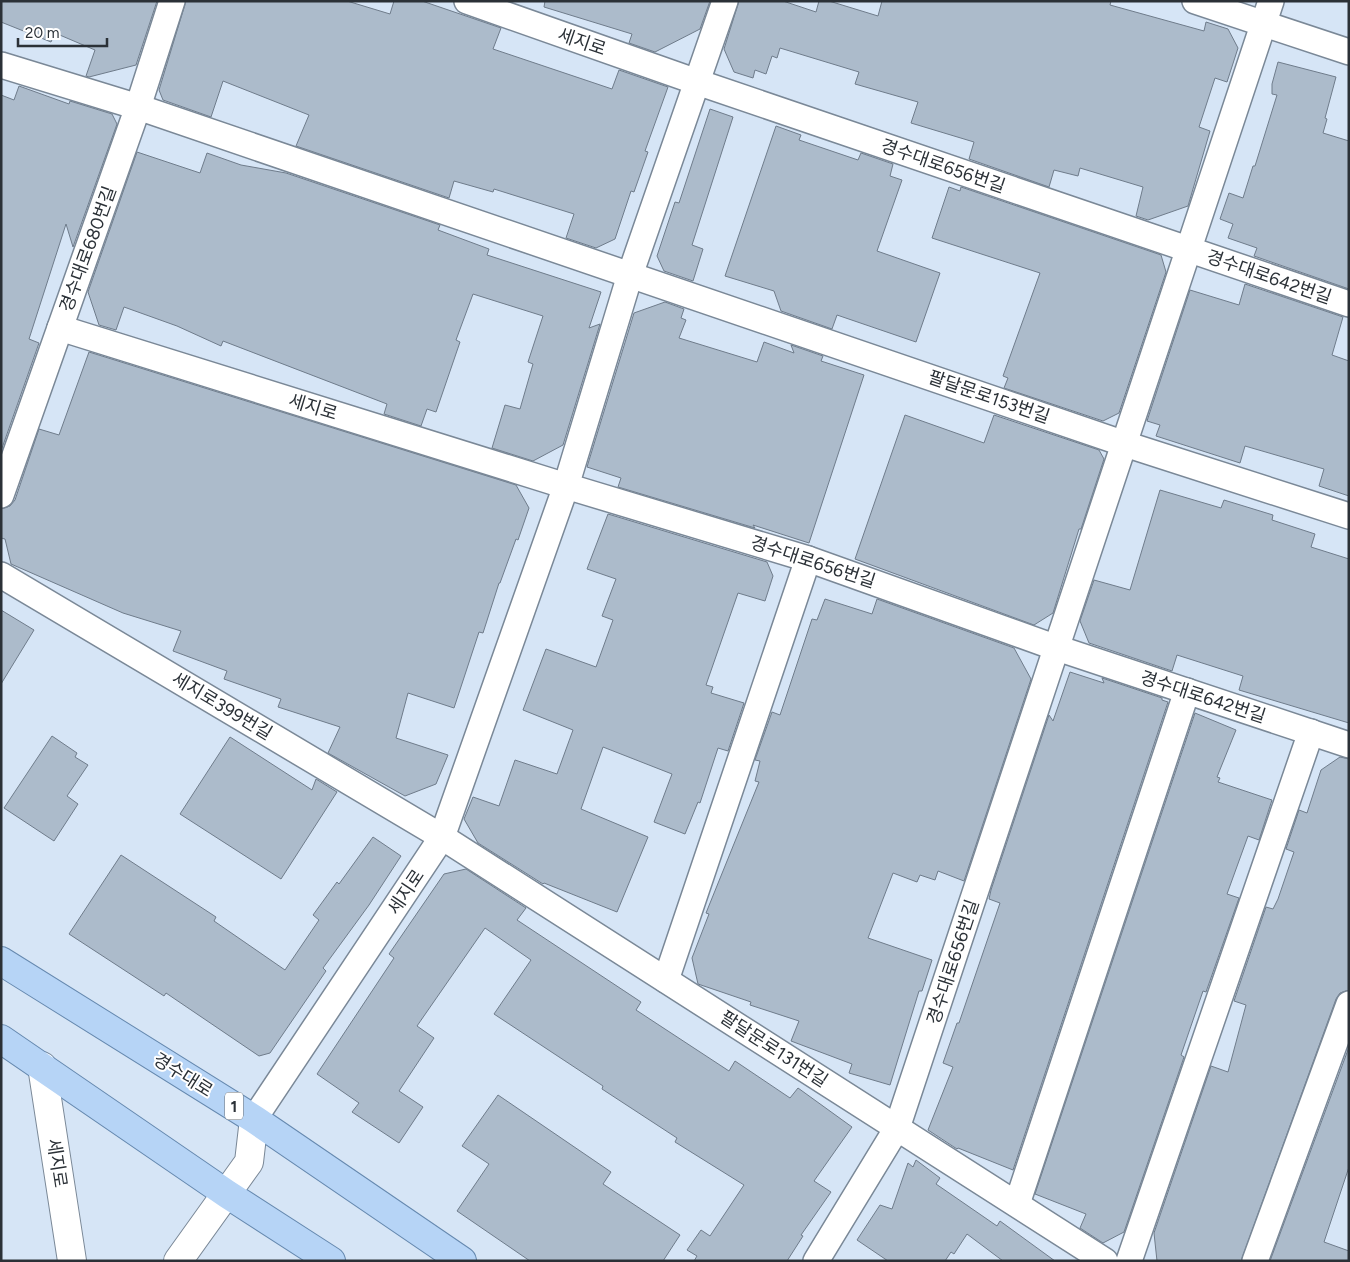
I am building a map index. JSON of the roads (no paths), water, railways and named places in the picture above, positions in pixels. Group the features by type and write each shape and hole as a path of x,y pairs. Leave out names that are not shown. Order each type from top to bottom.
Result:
{"main road":[{"name":"경수대로","path":"1,960 254,1119 462,1261"},
{"path":"1,1039 227,1194 331,1261"}],"street":[{"name":"경수대로680번길","path":"1,495 138,107 172,1"},
{"name":"세지로","path":"467,1 697,82"},
{"name":"세지로","path":"178,1261 249,1162 254,1119 442,837 566,486 630,275 725,1"},
{"path":"1195,1 1267,13 1349,52"},
{"name":"경수대로656번길","path":"816,1261 897,1128 1267,13"},
{"path":"1,65 138,107 630,275"},
{"name":"경수대로656번길","path":"697,82 1189,250"},
{"name":"경수대로642번길","path":"1189,250 1349,304"},
{"name":"팔달문로153번길","path":"630,275 1125,444 1349,516"},
{"name":"세지로","path":"60,328 566,486"},
{"name":"경수대로656번길","path":"566,486 808,559 1057,648"},
{"path":"666,980 808,559"},
{"name":"세지로399번길","path":"1,575 442,837"},
{"name":"경수대로642번길","path":"1057,648 1349,745"},
{"path":"1017,1204 1187,691"},
{"path":"1129,1261 1311,732"},
{"name":"팔달문로131번길","path":"442,837 1105,1261"},
{"path":"1255,1261 1349,1004"},
{"name":"세지로","path":"42,1066 72,1261"}]}
